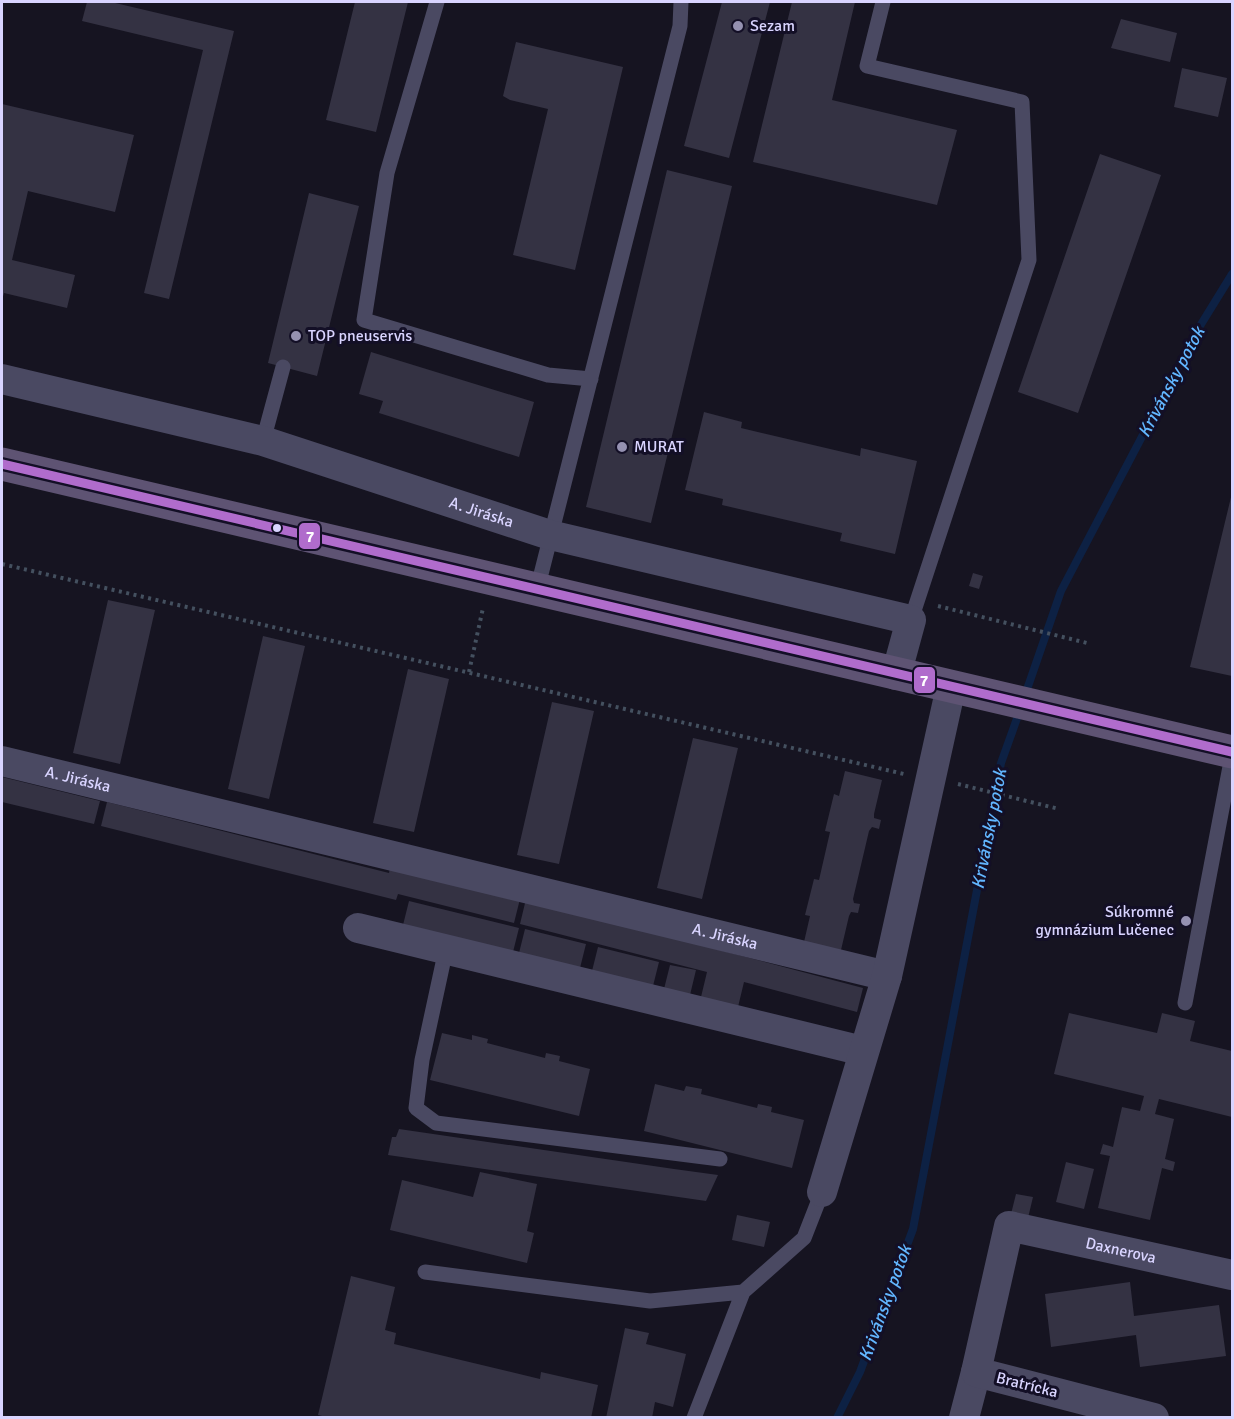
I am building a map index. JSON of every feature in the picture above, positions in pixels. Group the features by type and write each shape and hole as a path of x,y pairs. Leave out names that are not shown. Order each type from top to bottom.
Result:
{"main road":[{"path":"2,464 1233,754"}],"street":[{"name":"A. Jiráska","path":"2,380 263,441 550,535 911,620"},
{"path":"896,675 911,620"},
{"path":"822,1192 942,782 964,690"},
{"name":"A. Jiráska","path":"2,762 887,976"},
{"path":"358,928 863,1051"},
{"name":"Daxnerova","path":"1009,1226 1233,1275"},
{"name":"Bratrícka","path":"1009,1226 976,1372 1154,1418"},
{"path":"964,1418 976,1372"}],"lane":[{"path":"437,2 387,173 364,320 548,375 591,379"},
{"path":"537,590 680,26 681,2"},
{"path":"883,2 867,66 1022,102 1029,260 911,620"},
{"path":"263,441 283,367"},
{"path":"1185,1003 1233,754"},
{"path":"446,950 422,1060 416,1108 436,1123 720,1159"},
{"path":"694,1418 743,1292 804,1238 822,1192"},
{"path":"425,1272 650,1301 743,1292"}],"path":[{"path":"2,564 1059,809"},
{"path":"911,620 930,604 1087,643"}],"building":[{"path":"87,2 111,2 234,31 169,299 144,293 203,50 82,21"},
{"path":"355,2 408,2 376,132 326,120"},
{"path":"722,2 770,2 729,158 684,146"},
{"path":"792,2 855,2 832,100 957,130 937,205 753,162"},
{"path":"1121,19 1177,33 1170,62 1111,48"},
{"path":"516,42 623,67 575,270 513,255 548,109 510,100 503,96"},
{"path":"1182,68 1227,78 1218,117 1174,107"},
{"path":"2,104 134,135 115,212 28,191 12,260 75,275 67,308 4,293 2,300"},
{"path":"1100,154 1161,175 1078,413 1018,392"},
{"path":"667,170 732,186 651,523 586,507"},
{"path":"309,193 359,206 317,376 268,363"},
{"path":"371,352 534,402 519,457 379,413 383,401 359,394"},
{"path":"704,412 742,422 741,428 860,456 861,448 917,461 895,554 840,541 842,533 722,505 723,499 685,490"},
{"path":"1232,493 1232,676 1190,667"},
{"path":"973,573 983,576 979,589 969,586"},
{"path":"108,600 155,610 120,764 73,753"},
{"path":"263,636 305,646 269,799 228,789"},
{"path":"408,669 449,679 414,832 373,823"},
{"path":"552,702 594,711 559,864 517,855"},
{"path":"693,738 738,748 702,899 657,888"},
{"path":"845,771 882,780 874,814 874,818 881,820 879,829 872,827 869,831 853,899 854,903 860,904 858,913 851,912 849,916 841,950 804,942 810,916 805,915 814,879 819,880 830,832 825,831 834,794 839,796"},
{"path":"2,777 100,801 94,824 2,802"},
{"path":"107,802 389,873 390,867 520,899 514,923 398,894 396,900 101,826"},
{"path":"526,899 863,988 857,1012 744,982 738,1007 701,997 707,972 520,924"},
{"path":"409,901 519,928 513,952 403,925"},
{"path":"525,929 586,944 580,968 519,953"},
{"path":"598,947 659,962 653,986 592,971"},
{"path":"670,965 696,970 690,995 664,989"},
{"path":"1069,1013 1157,1033 1162,1013 1195,1021 1190,1041 1232,1051 1232,1117 1159,1099 1155,1114 1174,1119 1165,1159 1175,1162 1173,1171 1162,1168 1150,1220 1098,1208 1110,1156 1100,1154 1103,1144 1113,1147 1122,1107 1140,1111 1144,1096 1054,1074"},
{"path":"442,1033 472,1040 472,1035 488,1039 487,1043 545,1058 546,1053 560,1056 559,1061 590,1069 579,1116 430,1080"},
{"path":"655,1084 684,1091 686,1086 702,1089 701,1094 757,1108 758,1104 772,1107 771,1112 804,1120 792,1168 644,1131"},
{"path":"399,1129 718,1175 706,1201 388,1155 392,1137 396,1137"},
{"path":"1066,1162 1094,1169 1084,1209 1056,1202"},
{"path":"480,1172 537,1184 527,1231 534,1233 527,1263 390,1230 402,1180 473,1197"},
{"path":"1016,1194 1033,1197 1028,1218 1011,1214"},
{"path":"737,1215 770,1222 764,1247 732,1240"},
{"path":"351,1276 395,1287 385,1330 396,1333 394,1344 540,1379 541,1372 598,1385 591,1418 330,1418 318,1415"},
{"path":"1130,1282 1134,1316 1219,1305 1226,1356 1140,1367 1136,1335 1051,1347 1045,1294"},
{"path":"625,1328 649,1333 646,1344 686,1354 673,1407 655,1402 652,1418 606,1418"}],"waterway":[{"name":"Krivánsky potok","path":"1024,698 1061,591 1200,326 1232,274"},
{"name":"Krivánsky potok","path":"837,1418 860,1372 913,1229 1001,763 1020,710"}],"transit line":[{"name":"7","path":"2,464 1232,752"}],"place":[{"name":"Sezam","path":"738,26"},
{"name":"TOP pneuservis","path":"296,336"},
{"name":"MURAT","path":"622,447"},
{"name":"Súkromné gymnázium Lučenec","path":"1186,921"}]}
